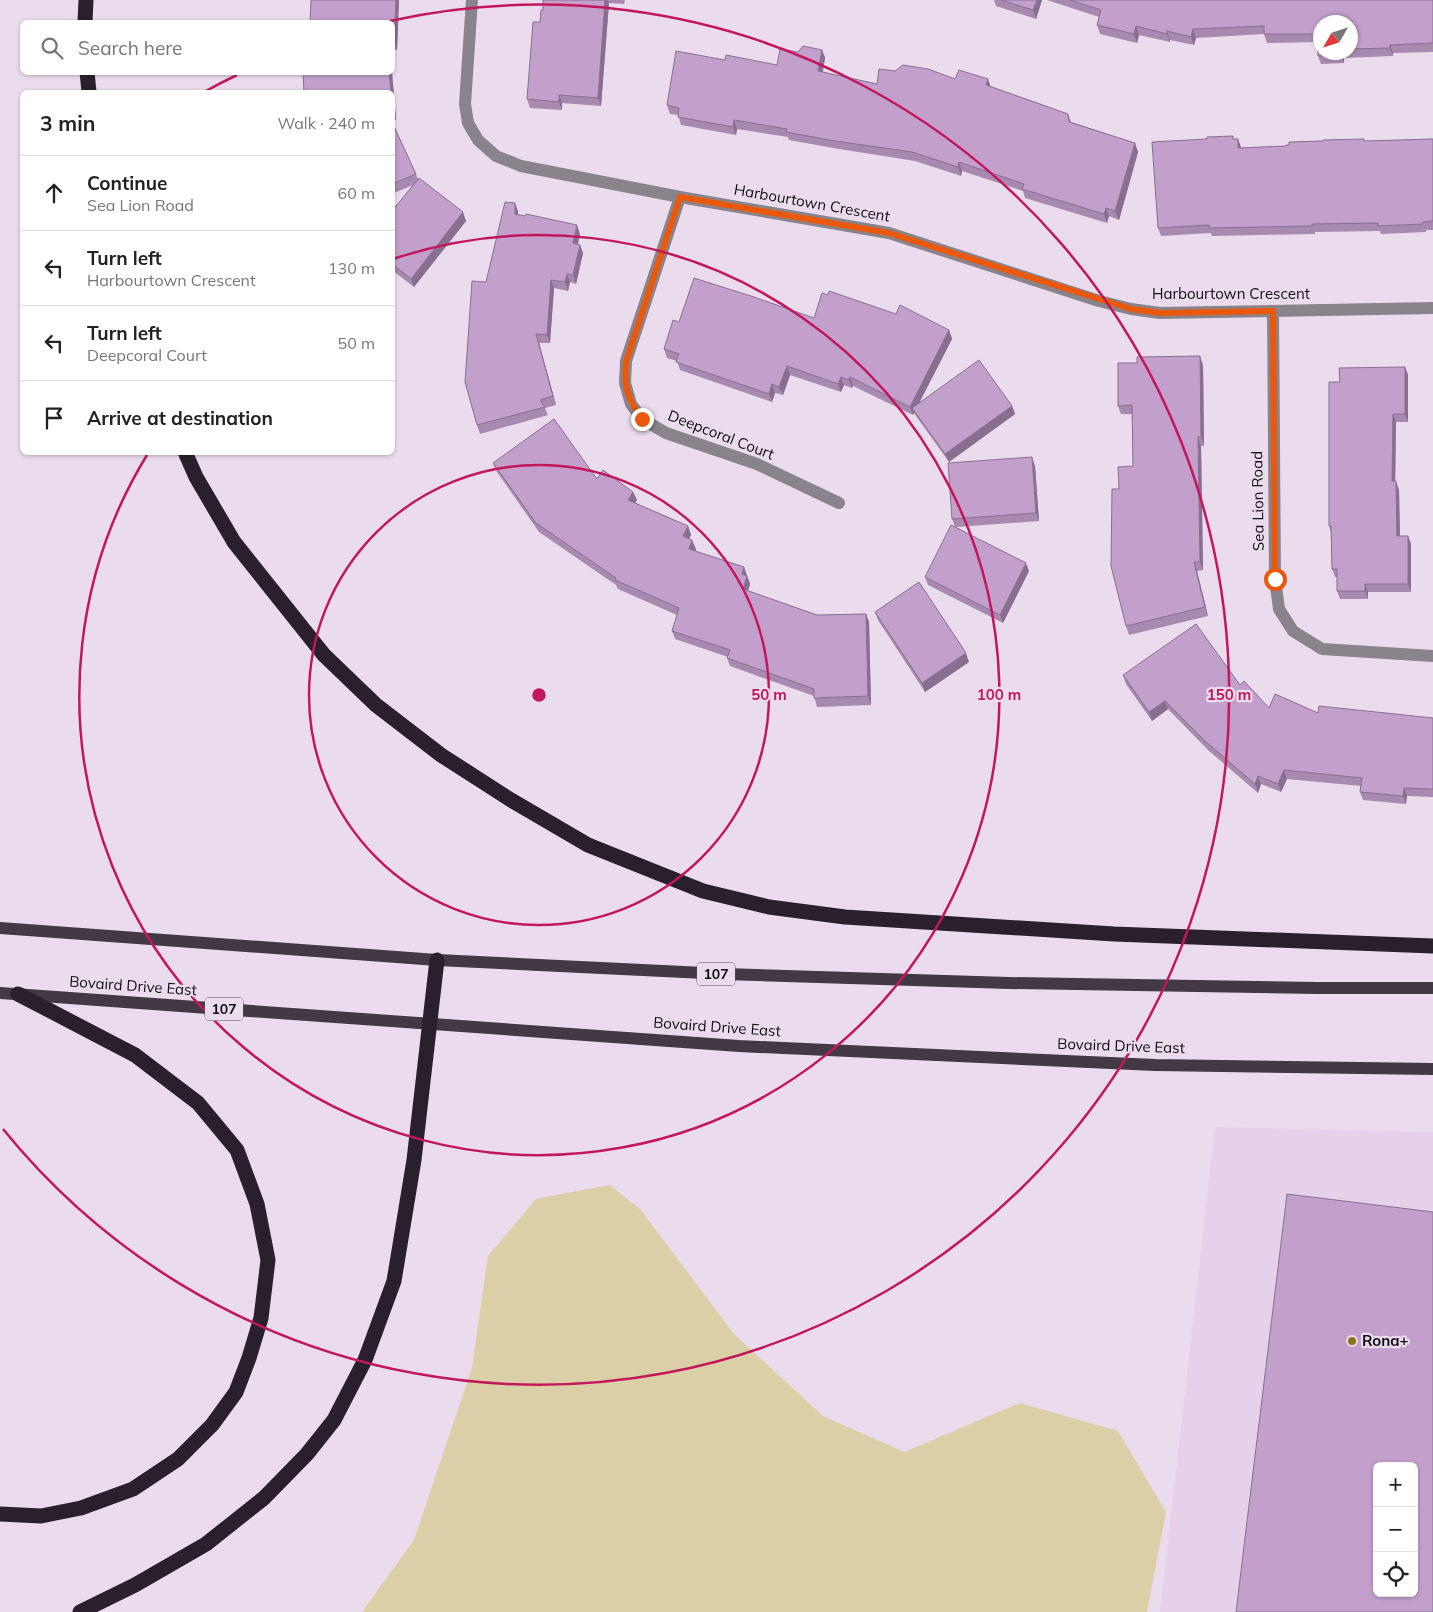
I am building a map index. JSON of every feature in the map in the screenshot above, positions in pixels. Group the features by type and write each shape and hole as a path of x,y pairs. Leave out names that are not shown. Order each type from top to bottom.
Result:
{"highway":[{"path":"86,0 86,20"},
{"path":"87,75 89,90"},
{"path":"186,455 196,477 234,542 324,655 376,704 440,755 511,800 588,845 703,891 769,907 845,917 1114,934 1433,946"},
{"path":"80,1612 135,1585 206,1544 264,1498 307,1454 334,1420 365,1360 394,1281 414,1160 437,960"},
{"path":"0,1514 41,1516 81,1508 133,1489 178,1459 212,1425 236,1392 261,1318 268,1260 257,1204 237,1150 198,1103 136,1055 18,994"}],"main road":[{"name":"107","path":"0,928 437,960 725,974 1009,983 1433,988"},
{"name":"Bovaird Drive East","path":"0,993 749,1046 1156,1065 1433,1069"}],"street":[{"name":"Harbourtown Crescent","path":"472,0 465,104 468,123 478,140 496,156 521,166 680,197 889,233 1131,309 1160,313 1433,308"},
{"name":"Deepcoral Court","path":"680,197 626,362 625,383 631,404 642,419 666,433 757,464 839,503"},
{"name":"Sea Lion Road","path":"1273,311 1275,579 1279,609 1294,631 1322,649 1433,656"}],"shaded area":[{"path":"1215,1127 1433,1132 1433,1612 1160,1612"},
{"path":"609,1185 640,1209 734,1334 823,1416 904,1452 1020,1403 1118,1431 1166,1512 1147,1612 362,1612 414,1540 472,1368 488,1256 536,1199"}],"building":[{"path":"311,0 396,0 395,20 310,20"},
{"path":"543,0 605,0 598,98 559,95 559,102 527,99 533,22 540,22"},
{"path":"1001,0 1037,0 1033,10"},
{"path":"1070,0 1433,0 1433,43 1390,45 1390,48 1358,49 1358,15 1313,15 1313,34 1264,34 1264,26 1193,29 1191,37 1167,31 1167,34 1136,26 1134,34 1097,25 1101,10"},
{"path":"803,46 822,50 818,71 877,84 879,69 895,71 903,65 928,69 955,79 959,70 988,79 986,85 1068,114 1069,122 1135,143 1115,211 1106,208 1104,214 1022,189 1024,184 959,162 958,167 912,152 835,141 786,132 787,129 734,120 733,127 678,117 679,108 667,105 676,51 725,60 726,55 777,65 780,49 798,52"},
{"path":"303,75 389,75 391,90 304,90"},
{"path":"395,128 416,174 395,183"},
{"path":"1233,136 1233,139 1238,139 1238,148 1286,146 1289,145 1289,142 1323,140 1433,139 1433,221 1423,222 1423,224 1378,226 1378,223 1209,228 1209,225 1158,228 1152,142"},
{"path":"419,178 463,212 411,279 395,266 395,207"},
{"path":"505,202 515,203 515,214 525,216 526,214 577,225 573,243 580,245 573,275 567,274 565,282 551,280 547,335 536,334 553,396 540,400 545,407 477,425 465,382 472,281 486,282"},
{"path":"694,278 814,318 822,293 828,295 829,291 896,314 900,305 949,330 910,407 850,377 849,380 841,377 838,384 787,366 779,387 772,384 769,394 676,362 679,354 664,349 673,320 679,322"},
{"path":"1200,356 1201,437 1198,437 1200,562 1194,562 1205,607 1126,626 1111,566 1112,489 1119,489 1118,467 1133,466 1132,405 1118,406 1118,363 1137,363 1137,357"},
{"path":"979,360 1012,406 945,454 912,408"},
{"path":"1405,367 1405,414 1393,414 1392,481 1396,481 1397,536 1408,536 1408,584 1365,584 1365,591 1337,591 1337,569 1332,569 1331,526 1329,526 1329,382 1340,382 1339,368"},
{"path":"554,419 597,479 603,470 633,492 628,500 688,526 683,536 692,540 689,549 744,567 742,574 747,576 743,589 817,615 866,614 868,696 814,698 814,689 727,658 730,650 672,631 679,608 615,580 616,578 536,523 493,463"},
{"path":"1032,457 1036,513 952,519 948,463"},
{"path":"951,525 1026,563 1000,615 925,577"},
{"path":"919,582 966,653 922,683 875,612"},
{"path":"1196,624 1240,685 1244,681 1269,708 1275,694 1318,713 1319,706 1433,718 1433,789 1404,788 1403,796 1360,792 1362,778 1284,770 1278,784 1258,776 1255,784 1205,741 1165,701 1149,712 1123,675"},
{"name":"Rona+","path":"1287,1194 1433,1212 1433,1612 1236,1612"}],"place":[{"name":"Rona+","path":"1352,1341"}],"route":[{"path":"642,419 631,404 625,383 626,362 680,197 889,233 1131,309 1160,313 1273,311 1275,579"}]}
